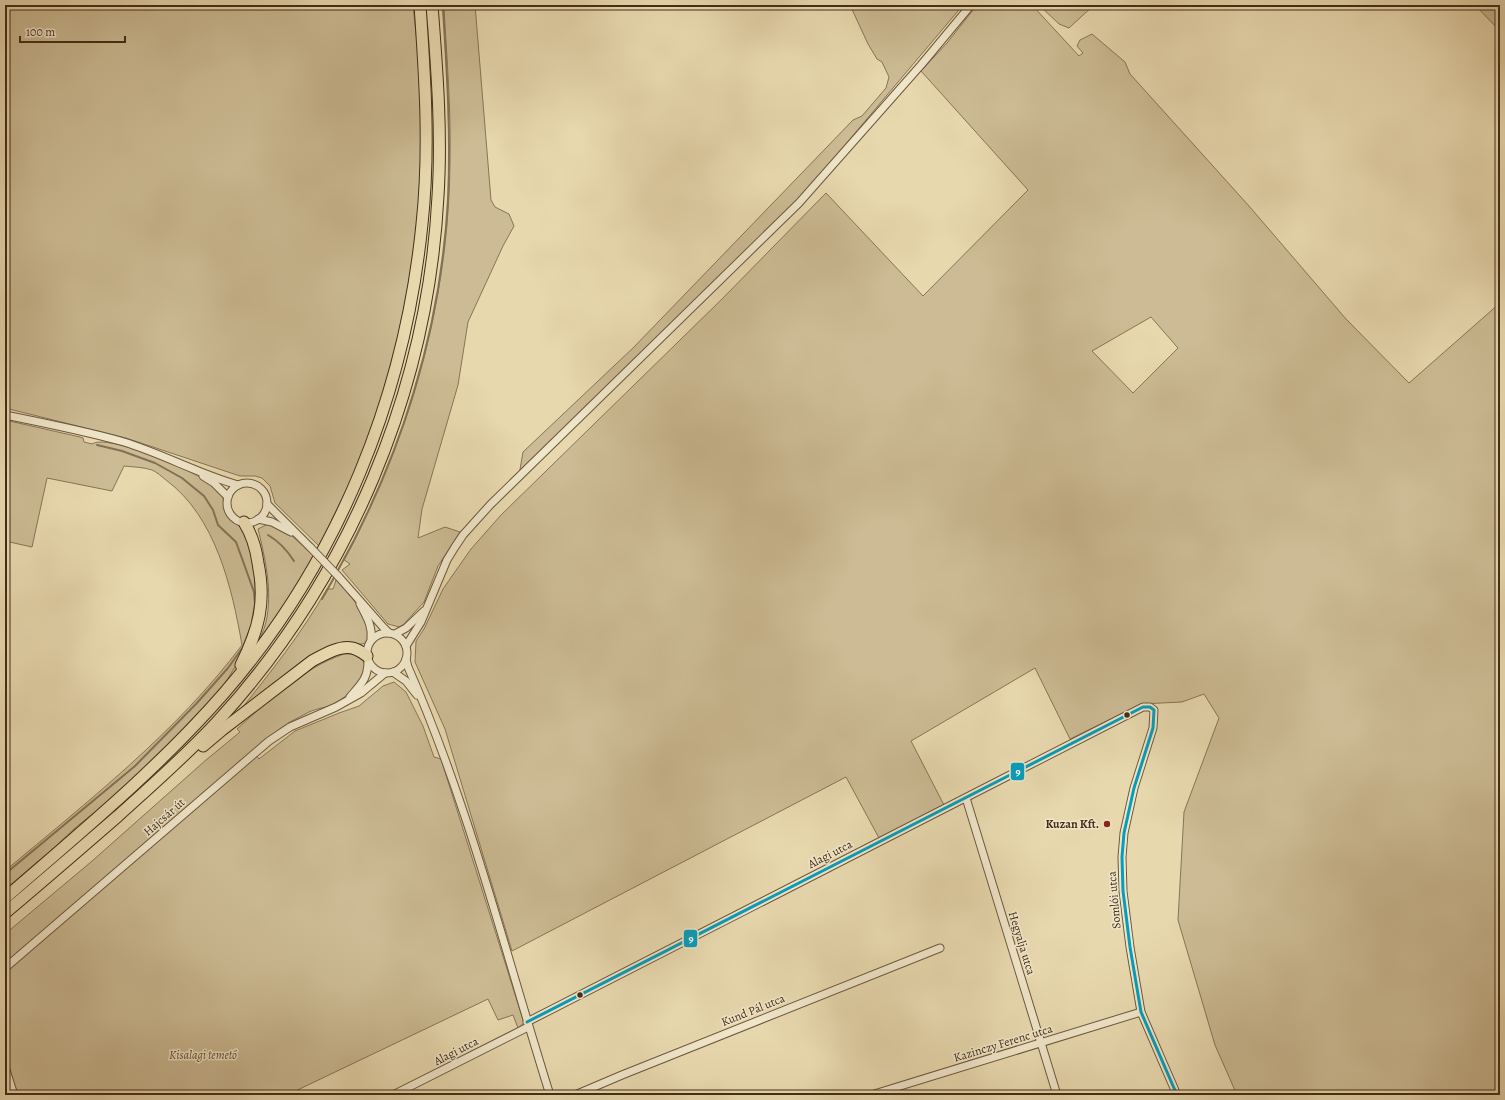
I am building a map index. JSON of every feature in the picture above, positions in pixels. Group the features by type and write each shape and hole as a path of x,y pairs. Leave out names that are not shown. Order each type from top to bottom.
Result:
{"highway":[{"path":"5,898 133,786 190,729 232,683 260,648 295,598 331,535 367,457 384,410 396,369 409,313 416,272 423,222 426,163 426,107 420,5"},
{"path":"5,914 170,770 203,737 236,700 272,656 307,605 344,540 363,502 380,463 397,416 410,372 421,325 430,275 436,223 439,165 439,106 432,5"},
{"path":"232,683 253,641 262,604 260,572 256,550 251,533 244,522"},
{"path":"170,770 203,747 222,730 312,661 343,648 352,648 361,652 367,659"}],"street":[{"path":"550,1095 482,870 435,733 408,667 406,659 406,646 421,622 447,560 463,535 490,505 799,203 921,65 971,5"},
{"path":"5,415 125,442 192,470 214,483 228,497"},
{"path":"192,470 238,485"},
{"path":"248,483 258,486 265,494 267,504 266,510 254,522 244,522 232,516 228,510 228,497 238,485 248,483"},
{"path":"267,504 392,633 401,639 406,646"},
{"path":"258,519 272,522 296,535"},
{"path":"355,595 371,626 371,640"},
{"path":"406,659 398,669 393,672 385,673 372,667 367,659 366,650 371,640 376,635 382,633 392,633 406,628 415,621 429,605"},
{"name":"Hajcsár út","path":"347,700 364,680 368,672 367,659"},
{"path":"393,672 406,680 425,709"},
{"name":"Hajcsár út","path":"5,968 269,741 290,727 336,707 361,693 385,673"},
{"name":"Alagi utca","path":"393,1095 1143,707"},
{"name":"Somlói utca","path":"1143,707 1150,707 1154,710 1153,728 1134,788 1124,833 1122,856 1123,891 1130,947 1141,1012 1176,1095"},
{"name":"Hegyalja utca","path":"966,798 1057,1095"},
{"name":"Kund Pál utca","path":"575,1095 622,1074 940,948"},
{"name":"Kazinczy Ferenc utca","path":"871,1095 1141,1012"},
{"path":"5,1067 14,1095"}],"green space":[{"path":"5,5 413,5 423,101 423,181 405,319 391,374 361,460 319,546 275,503 270,486 262,478 255,476 240,476 126,438 5,408"},
{"path":"452,5 475,5 491,200 495,207 509,214 514,226 503,246 468,322 458,385 422,509 418,538 445,527 460,532 438,566 424,602 403,625 399,627 388,624 342,570 350,564 344,560 370,508 406,419 430,335 444,249 448,206 450,143 444,8 451,8"},
{"path":"850,5 963,5 796,203 519,475 523,452 634,347 853,120 862,116 886,88 889,77 882,62 877,59 868,44"},
{"path":"977,5 1032,5 1079,56 1083,53 1077,46 1080,40 1092,34 1125,62 1130,74 1249,206 1346,319 1409,383 1500,303 1500,1095 1237,1095 1215,1045 1178,920 1184,812 1219,718 1204,694 1182,702 1141,704 1070,739 1035,668 911,741 944,805 879,838 846,777 512,951 445,729 415,662 416,641 424,629 443,589 471,549 501,515 722,299 826,193 923,296 1028,190 921,71 947,43","holes":["1151,317 1178,348 1133,393 1092,351"]},
{"path":"1039,5 1094,5 1069,28 1059,24"},
{"path":"1475,5 1500,5 1500,31"},
{"path":"5,420 80,437 83,438 84,442 92,444 101,442 131,448 184,469 206,481 223,495 224,509 227,515 248,534 260,602 241,657 221,690 132,782 75,828 5,894 5,871 99,792 160,737 189,708 242,645 227,578 209,533 198,513 183,495 158,473 152,470 124,466 112,491 47,478 32,547 5,541 5,488 8,462 5,449"},
{"path":"268,524 292,536 314,556 305,574 256,648 266,622 269,598 267,575 258,529"},
{"path":"336,580 352,598 365,618 371,633 368,641 363,644 340,646 238,713 274,668 327,589 333,589"},
{"name":"Kisalagi temető","path":"344,654 355,654 361,658 365,667 361,679 352,691 332,705 312,711 280,728 253,751 259,759 295,731 359,706 383,686 394,682 406,692 423,726 434,757 441,759 524,1023 518,1028 513,1015 498,1020 488,999 287,1095 5,1095 5,934 91,862 206,760 240,732 237,729 274,696 314,668"}],"waterway":[{"path":"337,572 360,529 398,438 414,392 427,345 437,297 444,248 449,175 448,104 443,9"},
{"path":"97,445 122,451 155,463 182,478 204,496 213,510 218,525 236,542 254,592 255,604 252,622"},
{"path":"268,535 283,546 294,561"},
{"path":"322,599 335,576"},
{"path":"5,874 135,766 196,704 228,668 243,647 251,626"}],"transit line":[{"name":"9","path":"527,1022 1143,707 1150,707 1154,710 1153,728 1134,788 1124,833 1122,857 1123,891 1130,947 1141,1012 1177,1095"}],"place":[{"name":"Kuzan Kft.","path":"1107,824"}]}
